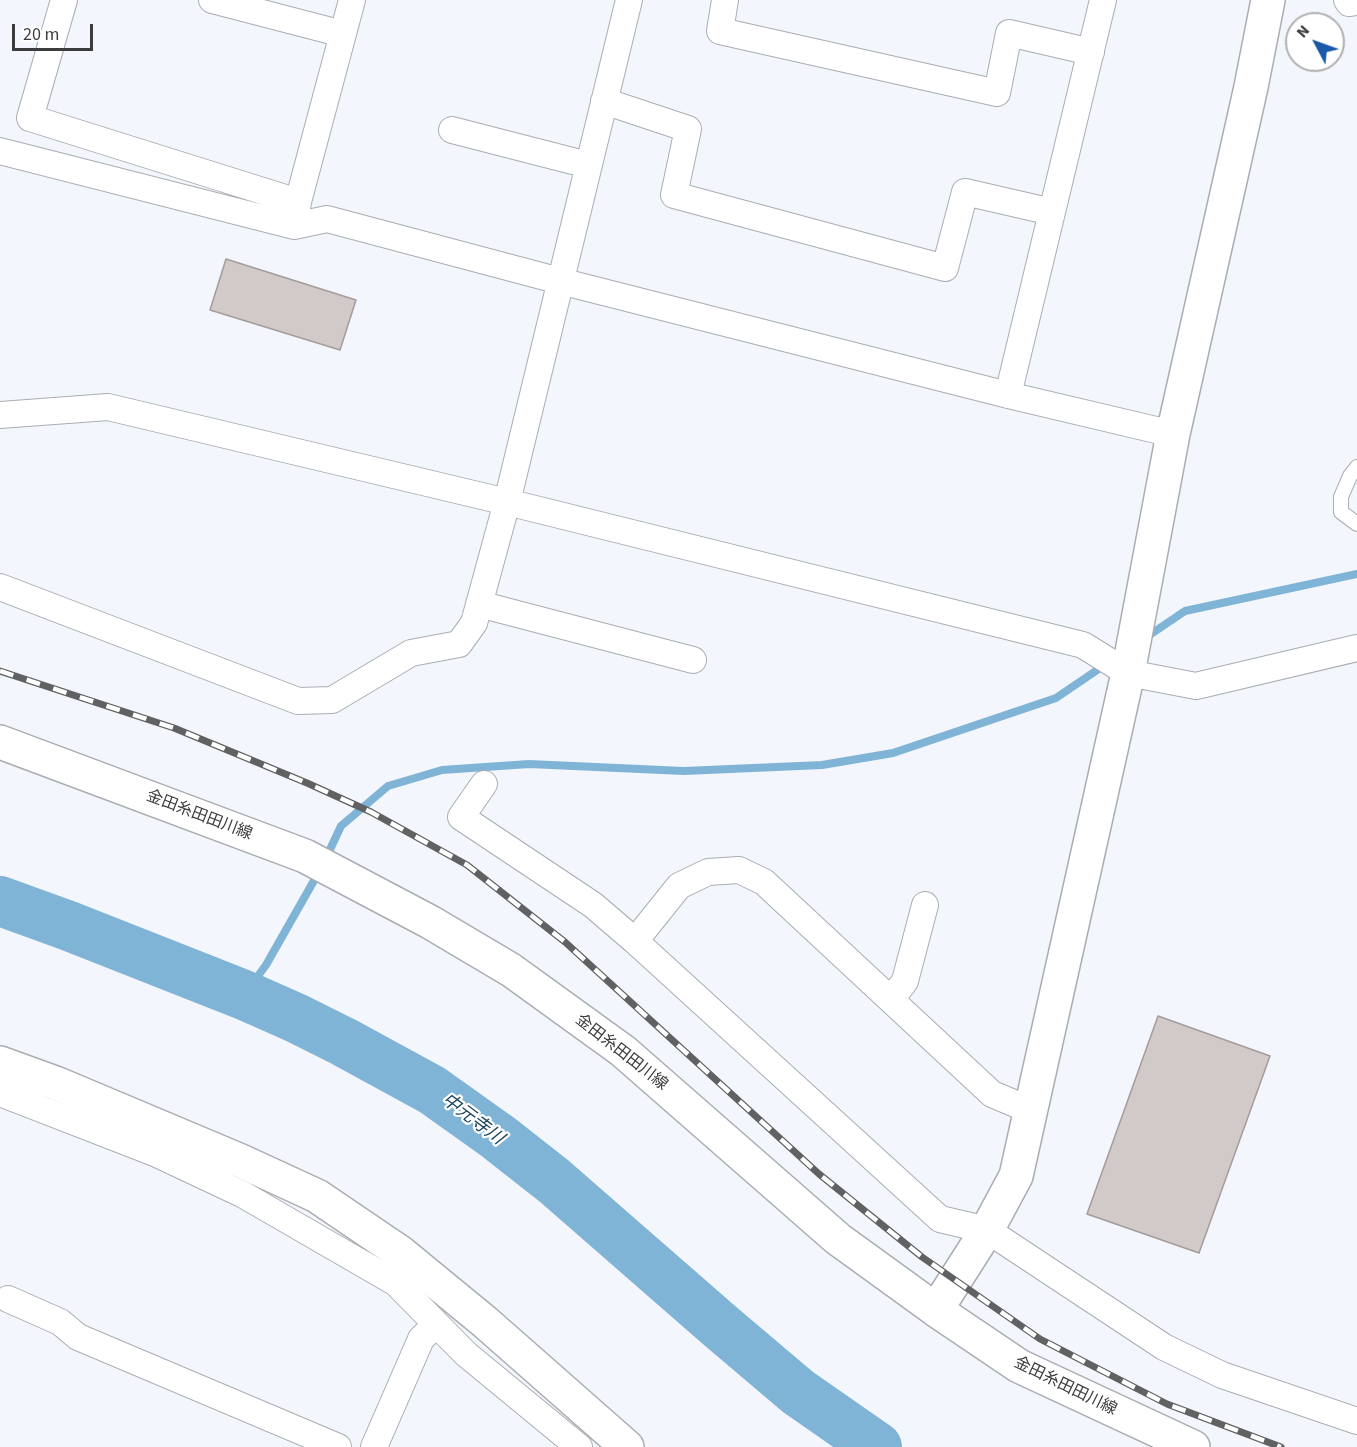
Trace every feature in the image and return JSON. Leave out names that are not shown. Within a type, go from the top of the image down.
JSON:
[{"type":"street","points":[[64,0],[30,118],[296,214]]},
{"type":"street","points":[[212,0],[343,34]]},
{"type":"street","points":[[296,214],[352,0]]},
{"type":"street","points":[[725,0],[720,31],[997,93],[1009,33],[1091,52]]},
{"type":"street","points":[[1008,395],[1103,0]]},
{"type":"street","points":[[936,1310],[987,1230],[1016,1176],[1128,673],[1173,434],[1251,87],[1268,0]]},
{"type":"street","points":[[1347,0],[1349,3],[1357,2]]},
{"type":"street","points":[[0,587],[298,701],[332,700],[411,653],[459,644],[474,623],[507,502],[604,101],[624,1]]},
{"type":"street","points":[[604,101],[688,129],[674,195],[945,268],[965,192],[1052,212]]},
{"type":"street","points":[[452,130],[588,165]]},
{"type":"street","points":[[0,151],[327,219],[1008,395],[1173,434]]},
{"type":"street","points":[[0,415],[108,407],[507,502],[1083,645],[1128,673],[1196,686],[1357,648]]},
{"type":"street","points":[[479,604],[693,660]]},
{"type":"street","name":"金田糸田田川線","points":[[0,742],[305,856],[430,922],[511,970],[623,1051],[838,1239],[936,1310],[1019,1366],[1193,1447]]},
{"type":"street","points":[[484,784],[461,817],[593,905],[940,1219],[987,1230],[1164,1347],[1222,1375],[1357,1421]]},
{"type":"street","points":[[635,941],[679,886],[708,872],[739,870],[764,882],[992,1094],[1030,1110]]},
{"type":"street","points":[[891,1000],[905,981],[925,904]]},
{"type":"street","points":[[0,1063],[58,1084],[241,1161],[317,1196],[401,1252],[627,1447]]},
{"type":"street","points":[[0,1093],[158,1154],[242,1194],[396,1283],[466,1354],[579,1447]]},
{"type":"street","points":[[8,1299],[60,1322],[78,1337],[338,1447]]},
{"type":"street","points":[[374,1447],[422,1339],[436,1324]]},
{"type":"lane","points":[[1357,467],[1341,496],[1341,512],[1357,524]]},
{"type":"building","points":[[226,259],[356,300],[340,350],[210,310]]},
{"type":"building","points":[[1158,1016],[1270,1056],[1199,1253],[1087,1214]]},
{"type":"waterway","points":[[1145,638],[1185,611],[1357,574]]},
{"type":"waterway","points":[[326,858],[341,826],[388,786],[442,770],[529,764],[684,771],[822,765],[893,753],[1056,698],[1106,664]]},
{"type":"waterway","points":[[244,995],[266,965],[320,870]]},
{"type":"waterway","name":"中元寺川","points":[[0,901],[244,995],[344,1042],[432,1090],[554,1181],[798,1392],[877,1447]]},
{"type":"railway","points":[[0,671],[174,728],[307,783],[371,812],[467,865],[565,942],[819,1174],[922,1257],[1040,1339],[1167,1404],[1281,1447]]}]
